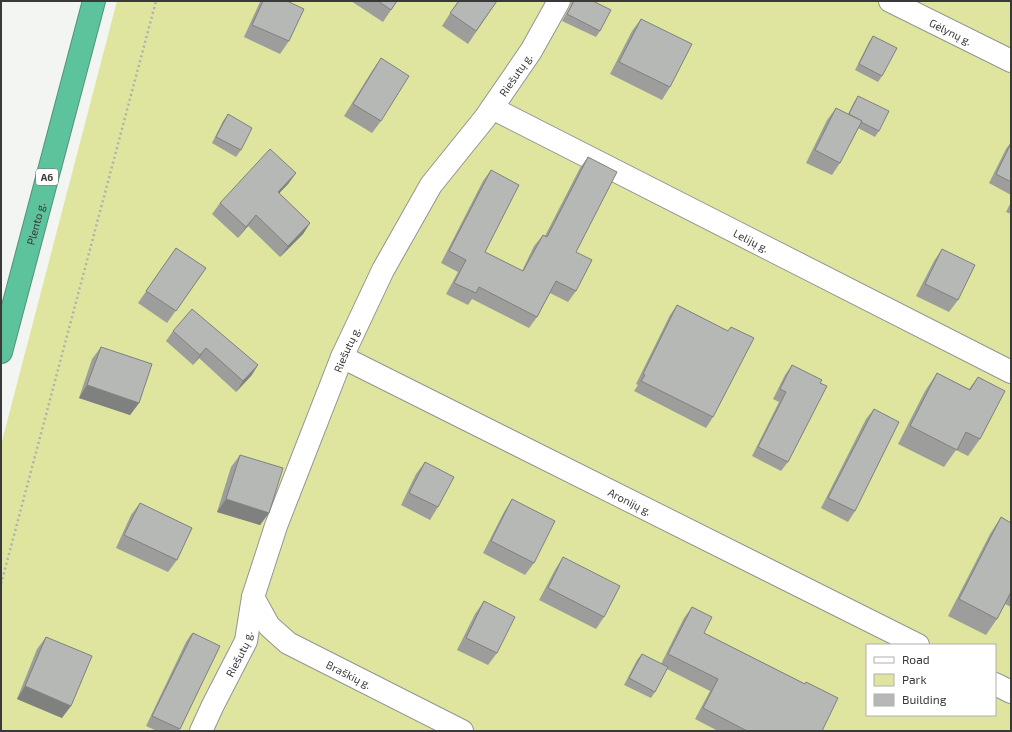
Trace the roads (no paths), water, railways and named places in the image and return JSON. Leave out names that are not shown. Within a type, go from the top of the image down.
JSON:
[{"type":"highway","name":"Plento g.","points":[[1,352],[94,1]]},
{"type":"street","name":"Riešutų g.","points":[[202,731],[213,705],[246,641],[253,597],[276,526],[342,357],[383,270],[431,185],[492,108],[531,51],[559,1]]},
{"type":"street","name":"Gėlynų g.","points":[[890,1],[1011,61]]},
{"type":"street","name":"Lelijų g.","points":[[492,108],[1011,372]]},
{"type":"street","name":"Aronijų g.","points":[[342,357],[916,644]]},
{"type":"street","name":"Braškių g.","points":[[253,597],[270,626],[288,643],[462,731]]},
{"type":"street","points":[[996,684],[1011,692]]}]
